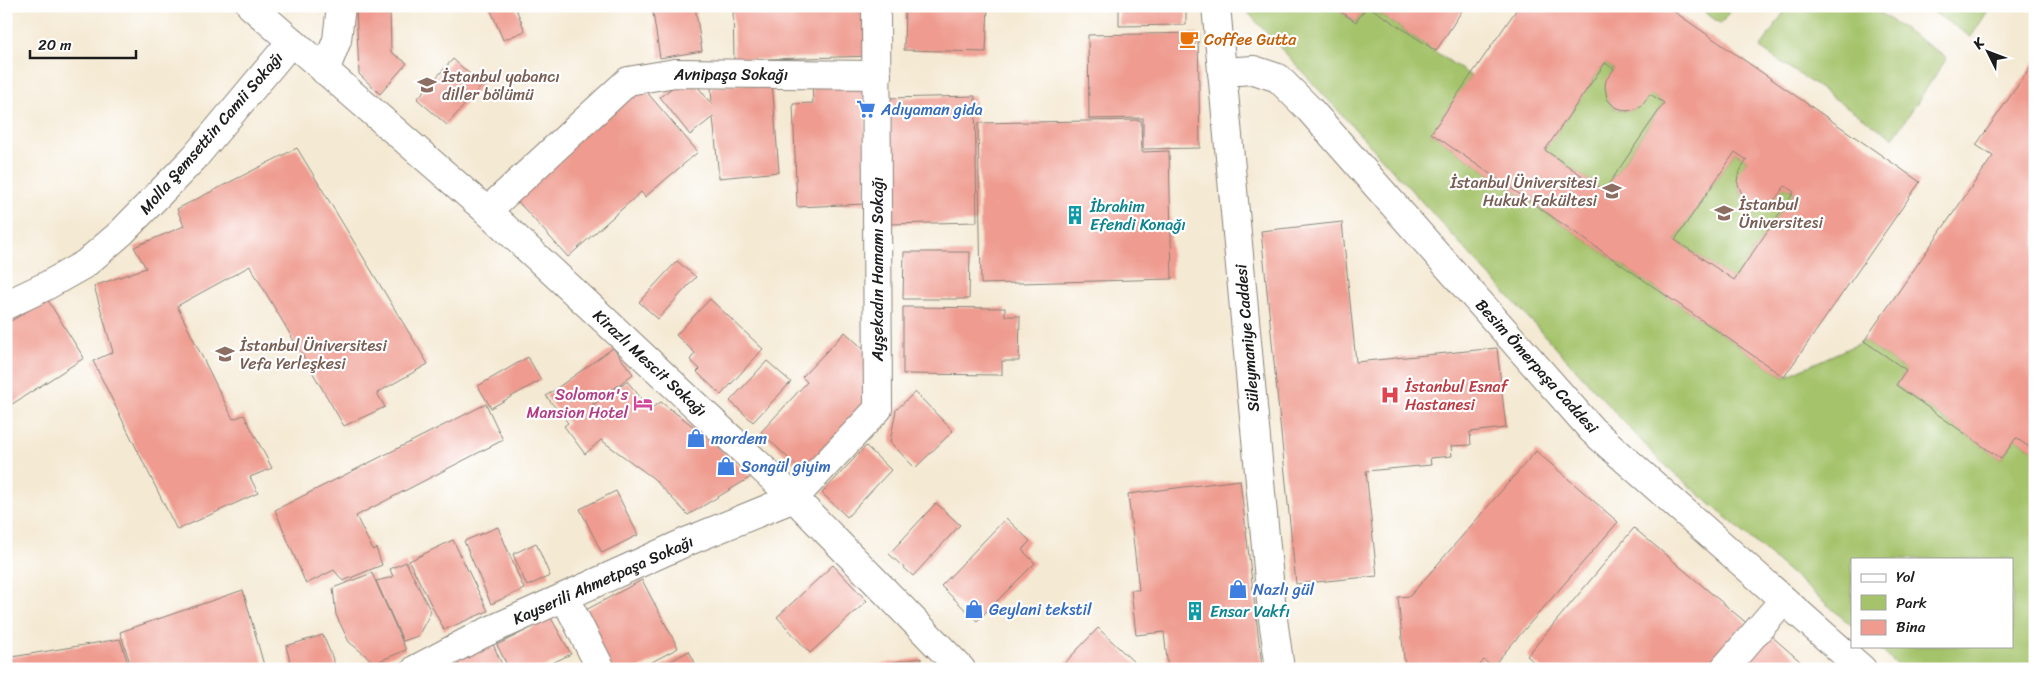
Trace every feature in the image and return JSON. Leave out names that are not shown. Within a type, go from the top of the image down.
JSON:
[{"type":"street","name":"Kirazlı Mescit Sokağı","points":[[251,6],[487,211],[794,498],[961,669]]},
{"type":"street","points":[[325,72],[337,40],[341,6]]},
{"type":"street","name":"Ayşekadın Hamamı Sokağı","points":[[794,498],[878,409],[876,6]]},
{"type":"street","name":"Süleymaniye Caddesi","points":[[1216,6],[1272,612],[1280,669]]},
{"type":"street","name":"Molla Şemsettin Camii Sokağı","points":[[6,306],[85,264],[121,233],[194,158],[292,42]]},
{"type":"street","name":"Besim Ömerpaşa Caddesi","points":[[1222,72],[1254,70],[1278,78],[1316,118],[1592,430],[1862,669]]},
{"type":"street","name":"Avnipaşa Sokağı","points":[[487,211],[628,81],[675,73],[877,75]]},
{"type":"street","name":"Kayserili Ahmetpaşa Sokağı","points":[[416,669],[480,635],[686,542],[794,498]]},
{"type":"street","points":[[565,598],[601,669]]},
{"type":"street","points":[[1724,669],[1784,600]]},
{"type":"green space","points":[[1242,6],[1332,6],[1356,22],[1368,6],[1471,76],[1431,133],[1784,377],[1864,341],[1906,370],[1896,385],[2001,459],[2016,438],[2035,451],[2035,669],[1902,669],[1878,648],[2014,648],[2014,558],[1851,558],[1851,625],[1658,459]]},
{"type":"green space","points":[[1696,6],[1733,6],[1721,24]]},
{"type":"green space","points":[[1788,6],[1870,6],[1947,58],[1893,138],[1760,48]]},
{"type":"green space","points":[[1924,6],[1991,6],[1971,37]]},
{"type":"green space","points":[[1605,63],[1614,69],[1606,92],[1609,101],[1614,107],[1622,110],[1631,109],[1641,104],[1650,94],[1664,103],[1604,191],[1545,150]]},
{"type":"green space","points":[[1735,152],[1747,160],[1740,173],[1739,184],[1741,194],[1747,200],[1755,203],[1765,202],[1775,197],[1785,186],[1794,192],[1734,280],[1675,240]]},
{"type":"building","points":[[356,6],[390,6],[391,52],[407,63],[380,94],[359,74]]},
{"type":"building","points":[[489,6],[515,6],[525,31],[503,40]]},
{"type":"building","points":[[652,6],[695,6],[702,51],[660,58]]},
{"type":"building","points":[[733,6],[774,6],[774,11],[873,9],[874,56],[734,60]]},
{"type":"building","points":[[905,6],[988,6],[986,52],[904,50]]},
{"type":"building","points":[[1119,6],[1186,6],[1186,25],[1119,26]]},
{"type":"building","points":[[1332,6],[1367,6],[1356,22]]},
{"type":"building","points":[[1368,6],[1465,6],[1436,51]]},
{"type":"building","name":"İstanbul Üniversitesi Hukuk Fakültesi","points":[[1519,6],[1666,6],[1920,182],[1784,377],[1431,133]],"holes":[[[1605,63],[1614,69],[1606,80],[1605,87],[1607,99],[1615,107],[1627,111],[1636,109],[1642,105],[1650,94],[1664,103],[1604,191],[1545,150]],[[1735,152],[1747,160],[1739,172],[1737,181],[1741,192],[1748,200],[1757,204],[1769,202],[1775,199],[1785,186],[1794,192],[1734,280],[1675,240]]]},
{"type":"building","points":[[1198,33],[1200,148],[1143,149],[1143,118],[1089,119],[1088,35]]},
{"type":"building","points":[[453,59],[482,85],[447,125],[417,99]]},
{"type":"building","points":[[2035,61],[2035,451],[2016,438],[2001,459],[1896,385],[1906,370],[1864,341],[1993,156],[1976,145]]},
{"type":"building","points":[[689,75],[712,105],[711,87],[772,81],[779,172],[719,178],[713,117],[690,135],[660,97]]},
{"type":"building","points":[[866,79],[865,204],[797,207],[793,104],[813,103],[812,82]]},
{"type":"building","points":[[639,83],[698,152],[645,197],[641,192],[568,257],[512,195]]},
{"type":"building","points":[[975,96],[977,222],[888,224],[887,98]]},
{"type":"building","name":"İbrahim Efendi Konağı","points":[[1141,120],[1142,152],[1169,151],[1172,279],[981,284],[978,123]]},
{"type":"building","points":[[297,148],[428,364],[377,393],[385,407],[344,426],[250,266],[177,306],[233,419],[244,415],[272,468],[250,477],[258,493],[177,530],[93,361],[113,352],[94,286],[146,268],[134,247],[184,226],[177,209]]},
{"type":"building","name":"İstanbul Esnaf Hastanesi","points":[[1342,222],[1356,362],[1497,348],[1506,428],[1470,432],[1471,445],[1451,446],[1452,456],[1430,458],[1431,465],[1366,471],[1377,576],[1296,584],[1261,231]]},
{"type":"building","points":[[904,252],[970,252],[969,299],[903,299]]},
{"type":"building","points":[[677,261],[696,277],[658,319],[639,302]]},
{"type":"building","points":[[47,299],[84,358],[6,408],[6,324]]},
{"type":"building","points":[[710,299],[763,349],[721,395],[697,372],[700,369],[690,360],[695,353],[676,335]]},
{"type":"building","points":[[903,307],[1005,308],[1005,316],[1020,316],[1019,361],[1002,361],[1002,375],[903,374]]},
{"type":"building","points":[[845,332],[869,354],[869,415],[809,478],[761,432],[807,382],[802,377]]},
{"type":"building","points":[[613,348],[633,374],[591,406],[627,381],[650,409],[661,402],[706,436],[751,477],[688,515],[653,478],[601,440],[585,454],[564,426],[568,423],[546,396]]},
{"type":"building","points":[[528,357],[541,380],[491,408],[478,386]]},
{"type":"building","points":[[767,361],[791,382],[753,422],[730,401]]},
{"type":"building","points":[[915,392],[953,431],[915,468],[890,442],[896,410]]},
{"type":"building","points":[[486,404],[503,440],[356,516],[373,550],[376,548],[382,565],[343,581],[334,570],[306,584],[275,510]]},
{"type":"building","points":[[866,446],[891,470],[847,517],[822,493]]},
{"type":"building","points":[[1536,451],[1618,522],[1492,667],[1484,660],[1476,669],[1405,669],[1398,597],[1410,596]]},
{"type":"building","points":[[1240,480],[1262,667],[1248,669],[1168,669],[1164,632],[1136,635],[1131,590],[1139,590],[1128,494]]},
{"type":"building","points":[[616,491],[638,535],[602,553],[580,509]]},
{"type":"building","points":[[936,503],[960,525],[913,576],[889,554]]},
{"type":"building","points":[[1006,518],[1030,541],[1022,550],[1035,563],[977,621],[941,586]]},
{"type":"building","points":[[498,527],[524,589],[491,604],[464,541]]},
{"type":"building","points":[[1634,528],[1750,626],[1714,669],[1542,669],[1527,656]]},
{"type":"building","points":[[453,540],[488,611],[444,630],[409,561]]},
{"type":"building","points":[[536,543],[550,576],[527,586],[513,554]]},
{"type":"building","points":[[406,562],[431,612],[418,636],[403,641],[376,581],[393,577],[390,569]]},
{"type":"building","points":[[833,565],[867,601],[810,653],[777,617]]},
{"type":"building","points":[[372,573],[406,650],[375,663],[349,642],[336,615],[333,588]]},
{"type":"building","points":[[642,580],[678,648],[639,669],[612,669],[582,612]]},
{"type":"building","points":[[243,590],[265,669],[132,669],[120,632]]},
{"type":"building","points":[[551,618],[571,654],[540,669],[509,669],[497,645]]},
{"type":"building","points":[[1098,628],[1139,667],[1137,669],[1059,669]]},
{"type":"building","points":[[1769,634],[1809,669],[1739,669]]},
{"type":"building","points":[[323,635],[337,669],[292,669],[286,646]]},
{"type":"building","points":[[120,639],[130,669],[6,669],[6,658]]},
{"type":"building","points":[[492,642],[504,669],[460,669],[456,659]]},
{"type":"building","points":[[689,651],[698,669],[657,669]]},
{"type":"building","points":[[921,658],[922,669],[854,669],[854,668]]},
{"type":"building","points":[[371,660],[371,669],[347,669]]},
{"type":"place","name":"Coffee Gutta","points":[[1189,39]]},
{"type":"place","name":"İstanbul yabancı diller bölümü","points":[[427,85]]},
{"type":"place","name":"Adıyaman gida","points":[[866,109]]},
{"type":"place","name":"İstanbul Üniversitesi Hukuk Fakültesi","points":[[1612,191]]},
{"type":"place","name":"İstanbul Üniversitesi","points":[[1724,213]]},
{"type":"place","name":"İbrahim Efendi Konağı","points":[[1075,215]]},
{"type":"place","name":"İstanbul Üniversitesi Vefa Yerleşkesi","points":[[225,354]]},
{"type":"place","name":"İstanbul Esnaf Hastanesi","points":[[1390,395]]},
{"type":"place","name":"Solomon's Mansion Hotel","points":[[643,403]]},
{"type":"place","name":"mordem","points":[[696,438]]},
{"type":"place","name":"Songül giyim","points":[[726,466]]},
{"type":"place","name":"Nazlı gül","points":[[1238,589]]},
{"type":"place","name":"Geylani tekstil","points":[[974,609]]},
{"type":"place","name":"Ensar Vakfı","points":[[1195,611]]}]
